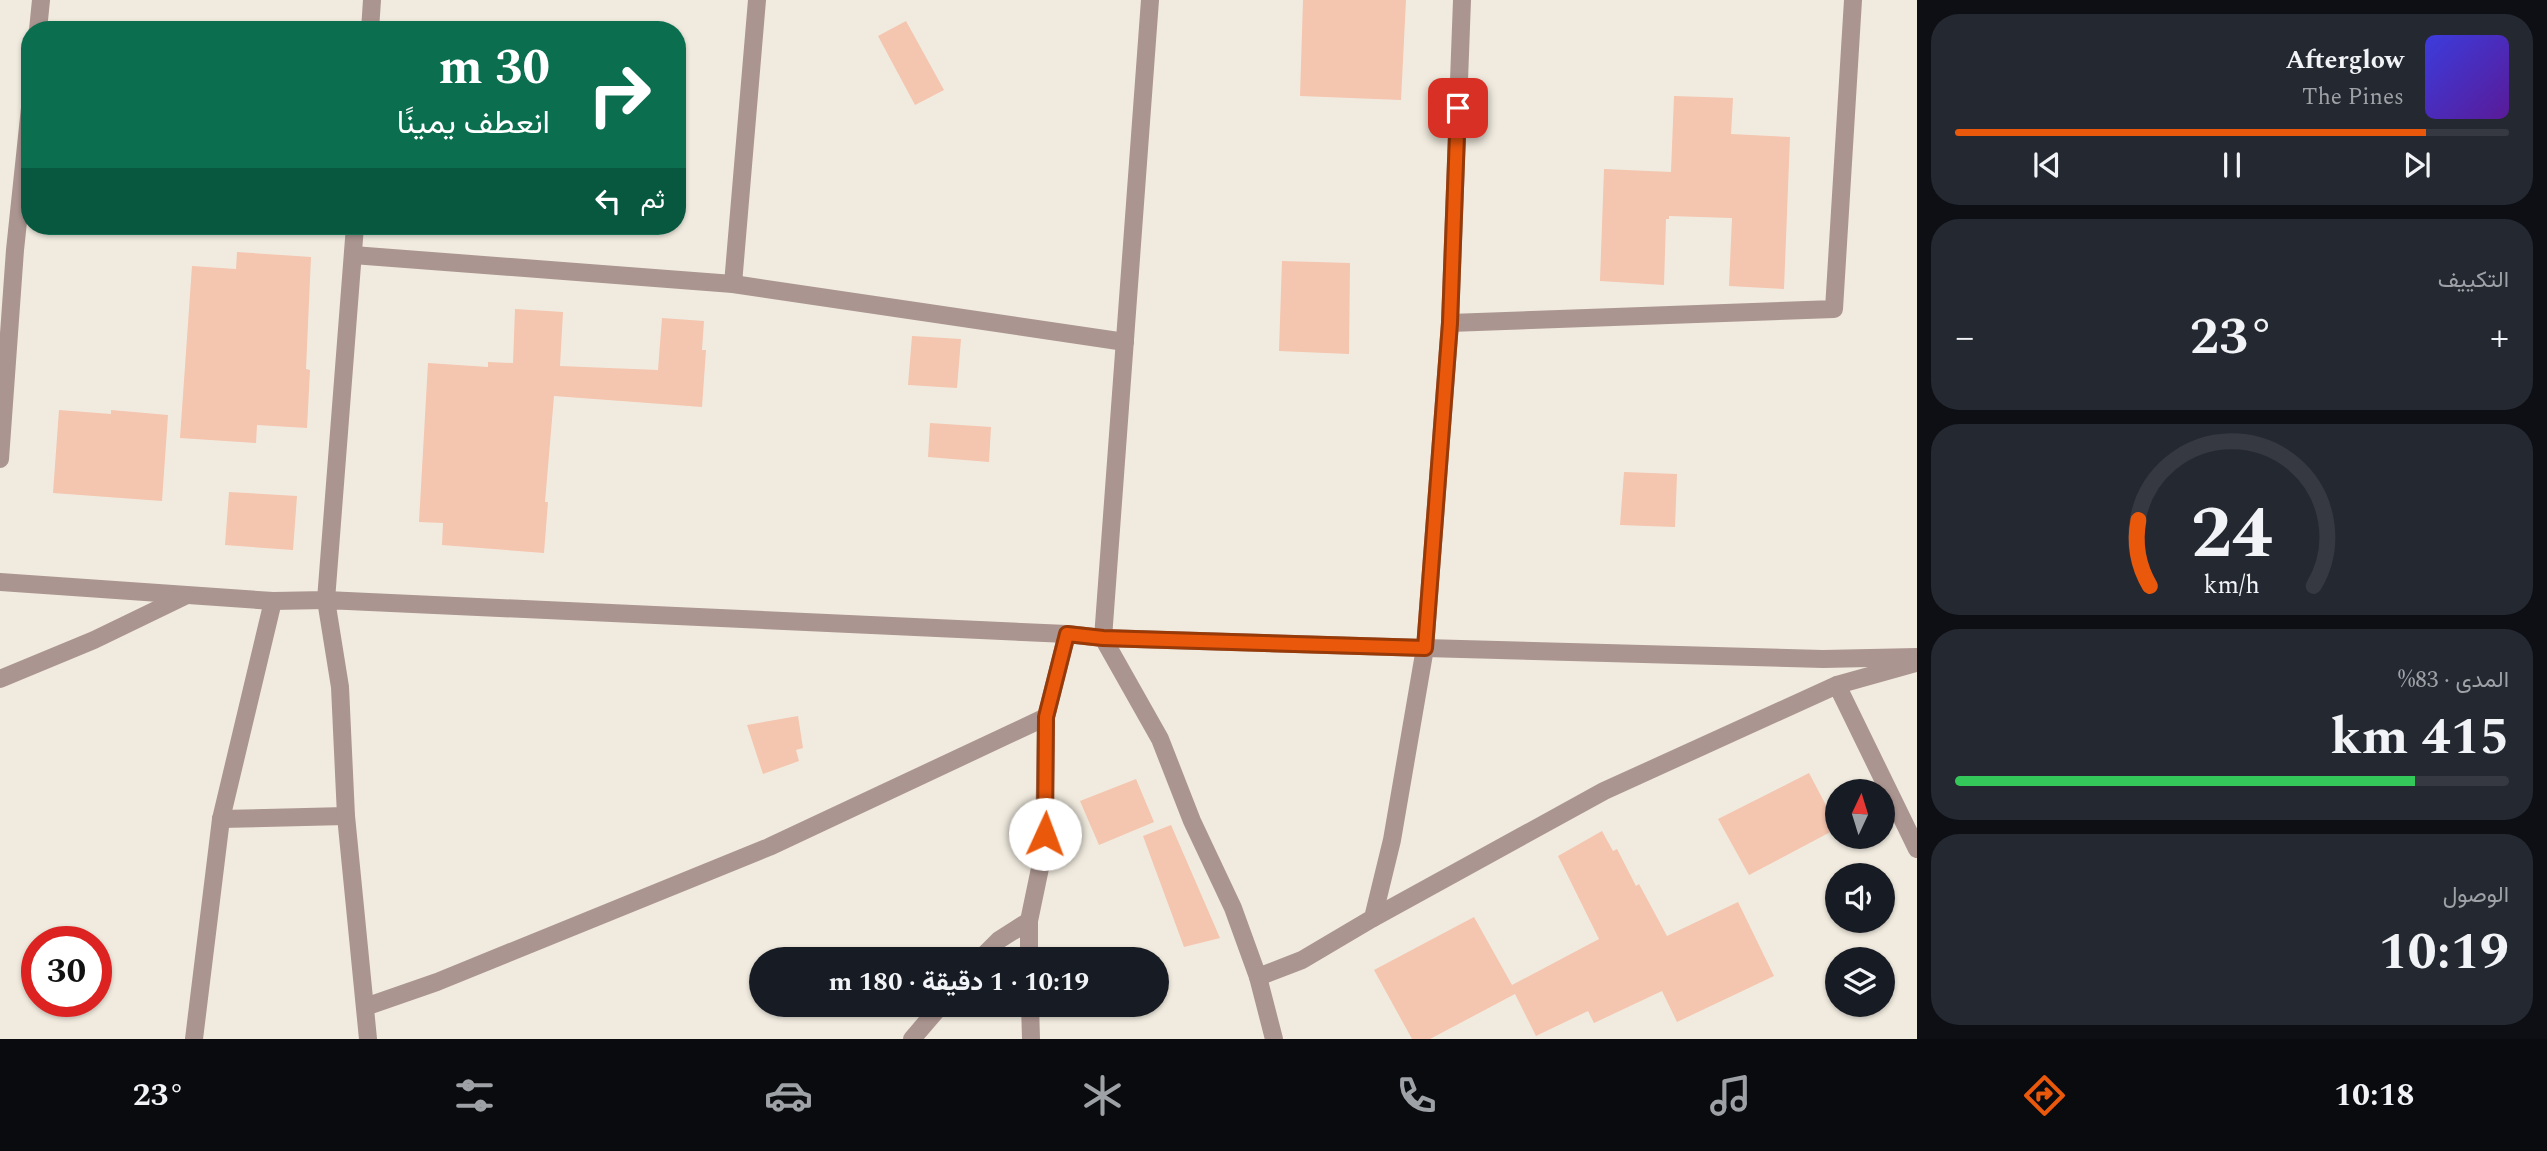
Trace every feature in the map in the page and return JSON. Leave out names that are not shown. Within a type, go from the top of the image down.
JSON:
[{"type":"street","points":[[39,21],[41,0]]},
{"type":"street","points":[[371,21],[372,0]]},
{"type":"street","points":[[733,284],[757,0]]},
{"type":"street","points":[[1150,0],[1103,638],[1160,739],[1192,821],[1233,908],[1258,977],[1274,1039]]},
{"type":"street","points":[[1373,918],[1392,839],[1425,648],[1450,323],[1462,0]]},
{"type":"street","points":[[1450,323],[1834,309],[1853,0]]},
{"type":"street","points":[[0,459],[8,249],[21,166]]},
{"type":"street","points":[[354,235],[326,600],[340,687],[346,816],[368,1039]]},
{"type":"street","points":[[353,255],[733,284],[1125,342]]},
{"type":"street","points":[[0,582],[273,601],[326,600],[1067,634],[1103,638],[1917,660]]},
{"type":"street","points":[[0,679],[94,640],[188,594]]},
{"type":"street","points":[[194,1039],[221,819],[273,601]]},
{"type":"street","points":[[1029,947],[1029,921],[1044,849],[1046,717],[1067,634]]},
{"type":"street","points":[[1258,977],[1302,960],[1604,791],[1837,685],[1917,660]]},
{"type":"street","points":[[1837,685],[1917,849]]},
{"type":"street","points":[[365,1007],[437,982],[769,847],[1046,717]]},
{"type":"street","points":[[221,819],[346,816]]},
{"type":"street","points":[[992,947],[1029,921]]},
{"type":"street","points":[[912,1039],[931,1017]]},
{"type":"street","points":[[1030,1017],[1031,1039]]},
{"type":"building","points":[[1303,0],[1406,0],[1401,100],[1300,96]]},
{"type":"building","points":[[906,21],[944,90],[915,105],[878,36]]},
{"type":"building","points":[[1674,96],[1733,98],[1731,134],[1790,137],[1784,289],[1729,286],[1732,218],[1669,216],[1669,219],[1666,219],[1664,285],[1600,281],[1604,169],[1671,172]]},
{"type":"building","points":[[237,252],[311,257],[306,369],[310,370],[307,428],[257,425],[256,443],[180,438],[192,266],[236,269]]},
{"type":"building","points":[[1282,261],[1350,263],[1349,354],[1279,351]]},
{"type":"building","points":[[515,309],[563,312],[560,366],[658,370],[662,318],[704,321],[702,350],[706,350],[702,407],[554,396],[545,502],[548,502],[544,553],[442,545],[443,523],[419,522],[428,363],[488,367],[488,362],[513,363]]},
{"type":"building","points":[[912,336],[961,339],[957,388],[908,385]]},
{"type":"building","points":[[59,410],[111,414],[111,410],[168,415],[162,501],[53,493]]},
{"type":"building","points":[[930,423],[991,427],[989,462],[928,457]]},
{"type":"building","points":[[1624,472],[1677,474],[1675,527],[1620,525]]},
{"type":"building","points":[[229,492],[297,496],[293,550],[225,545]]},
{"type":"building","points":[[798,716],[803,748],[796,750],[799,761],[763,774],[747,725]]},
{"type":"building","points":[[1809,773],[1825,803],[1825,835],[1749,875],[1718,819]]},
{"type":"building","points":[[1136,779],[1154,822],[1099,845],[1080,801]]},
{"type":"building","points":[[1171,825],[1220,938],[1184,947],[1143,836]]},
{"type":"building","points":[[1602,831],[1613,851],[1617,849],[1636,886],[1639,884],[1667,936],[1738,902],[1774,976],[1677,1022],[1662,991],[1594,1023],[1588,1011],[1536,1036],[1515,994],[1430,1039],[1412,1039],[1374,970],[1474,917],[1512,985],[1599,939],[1558,856]]},
{"type":"route","points":[[1045,834],[1046,717],[1067,634],[1103,638],[1425,648],[1450,323],[1458,108]]}]
